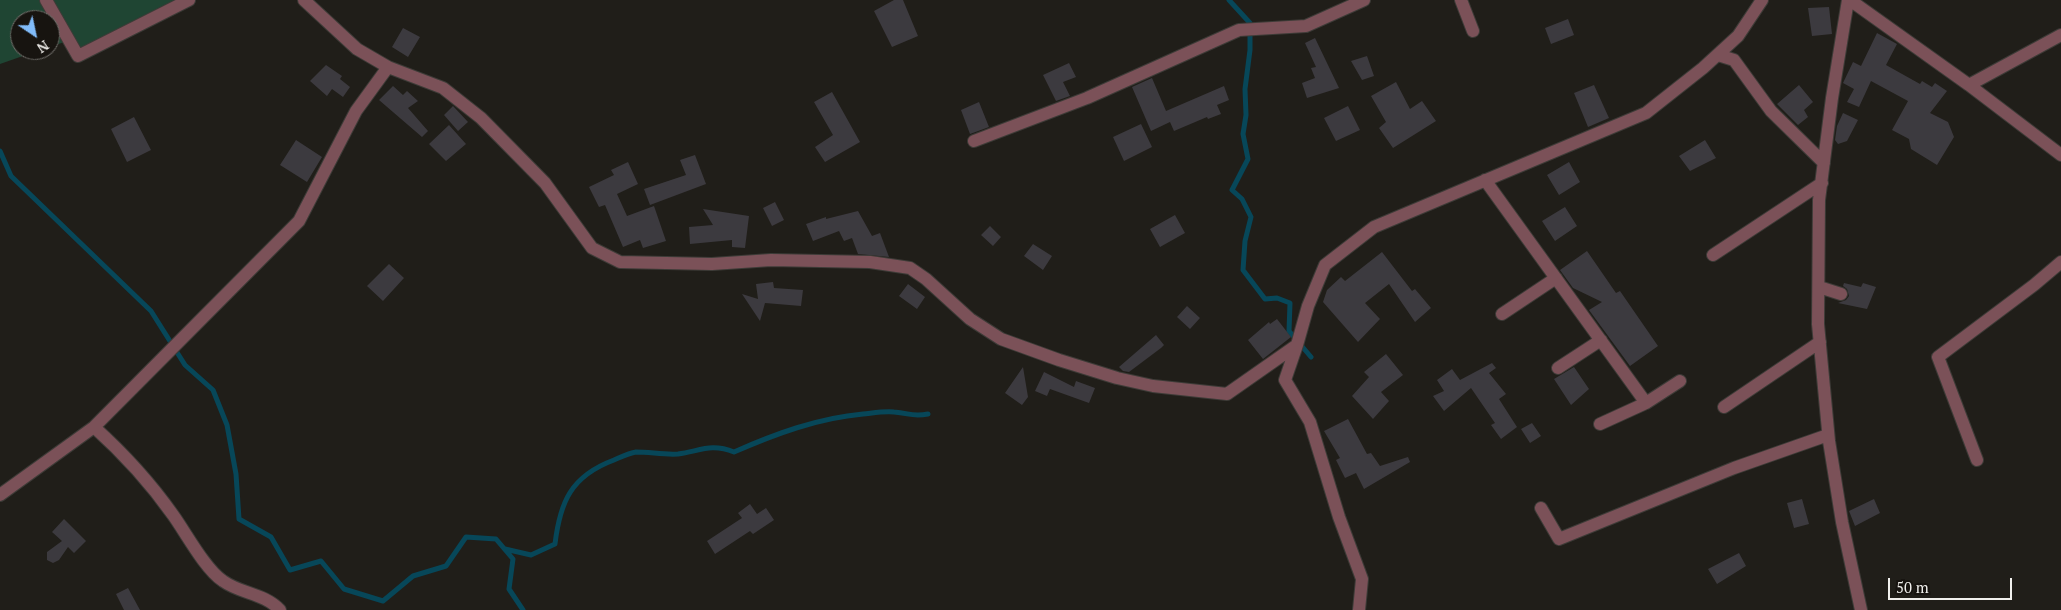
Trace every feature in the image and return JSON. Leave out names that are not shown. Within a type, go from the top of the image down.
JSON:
[{"type":"street","points":[[46,0],[78,56],[189,0]]},
{"type":"street","points":[[304,0],[357,49],[388,67],[443,88],[481,118],[545,183],[592,248],[620,262],[712,264],[771,260],[870,262],[910,268],[970,320],[1001,339],[1059,360],[1153,386],[1227,394],[1296,345]]},
{"type":"street","points":[[974,141],[1087,98],[1239,30],[1306,26],[1364,0]]},
{"type":"street","points":[[1461,0],[1473,31]]},
{"type":"street","points":[[1359,610],[1362,579],[1339,517],[1310,422],[1285,380],[1308,306],[1325,265],[1374,227],[1646,114],[1718,55],[1738,36],[1762,0]]},
{"type":"street","points":[[1861,610],[1842,522],[1828,435],[1820,342],[1818,287],[1819,200],[1849,0],[1969,85],[2061,156]]},
{"type":"street","points":[[1969,85],[2061,35]]},
{"type":"street","points":[[1718,55],[1734,60],[1771,111],[1824,164]]},
{"type":"street","points":[[0,495],[94,427],[299,221],[356,112],[388,67]]},
{"type":"street","points":[[1485,180],[1646,403]]},
{"type":"street","points":[[1712,255],[1822,183]]},
{"type":"street","points":[[1977,460],[1938,357],[2034,286],[2061,262]]},
{"type":"street","points":[[1502,314],[1556,278]]},
{"type":"street","points":[[1818,287],[1840,294]]},
{"type":"street","points":[[1558,368],[1601,340]]},
{"type":"street","points":[[1724,407],[1820,342]]},
{"type":"street","points":[[1600,424],[1646,403],[1680,381]]},
{"type":"street","points":[[94,427],[132,462],[202,557],[223,581],[271,600],[280,610]]},
{"type":"street","points":[[1541,508],[1558,539],[1639,509],[1734,468],[1828,435]]},
{"type":"green space","points":[[0,0],[177,0],[82,51],[70,40],[60,44],[60,10],[10,10],[11,60],[0,64]]},
{"type":"building","points":[[894,0],[903,0],[918,36],[892,47],[874,11]]},
{"type":"building","points":[[1829,7],[1832,34],[1812,36],[1808,8]]},
{"type":"building","points":[[1568,19],[1574,35],[1551,44],[1545,28]]},
{"type":"building","points":[[403,28],[420,37],[408,57],[392,47]]},
{"type":"building","points":[[1877,33],[1897,44],[1886,65],[1920,84],[1922,81],[1932,87],[1935,83],[1947,91],[1930,113],[1948,122],[1954,137],[1937,165],[1911,149],[1909,139],[1892,130],[1908,101],[1871,81],[1859,107],[1847,102],[1854,89],[1843,83],[1853,62],[1861,66]]},
{"type":"building","points":[[1315,38],[1339,88],[1307,98],[1302,83],[1315,78],[1311,68],[1316,67],[1305,43]]},
{"type":"building","points":[[1367,56],[1374,76],[1362,80],[1351,61]]},
{"type":"building","points":[[1069,63],[1076,77],[1063,82],[1070,96],[1056,101],[1043,75]]},
{"type":"building","points":[[326,65],[342,76],[340,79],[350,87],[343,97],[332,89],[327,96],[310,81]]},
{"type":"building","points":[[1152,78],[1166,111],[1224,86],[1229,100],[1217,105],[1221,114],[1208,119],[1207,117],[1174,131],[1170,122],[1151,131],[1132,87]]},
{"type":"building","points":[[1396,82],[1410,109],[1422,101],[1436,121],[1393,148],[1379,128],[1386,122],[1371,96]]},
{"type":"building","points":[[1594,85],[1609,118],[1588,127],[1574,93]]},
{"type":"building","points":[[1799,85],[1813,102],[1804,110],[1808,117],[1798,125],[1777,104]]},
{"type":"building","points":[[393,86],[403,95],[407,91],[418,101],[408,108],[428,131],[422,137],[379,100]]},
{"type":"building","points":[[832,92],[860,142],[825,162],[815,147],[833,135],[814,102]]},
{"type":"building","points":[[979,102],[989,127],[970,134],[961,110]]},
{"type":"building","points":[[453,106],[468,122],[458,131],[444,115]]},
{"type":"building","points":[[1348,106],[1360,130],[1336,141],[1324,118]]},
{"type":"building","points":[[1843,113],[1858,120],[1847,141],[1838,144],[1835,140],[1837,126]]},
{"type":"building","points":[[134,117],[151,150],[127,162],[111,129]]},
{"type":"building","points":[[1141,124],[1152,147],[1124,161],[1113,137]]},
{"type":"building","points":[[449,125],[466,144],[446,161],[429,144]]},
{"type":"building","points":[[296,140],[322,157],[307,182],[280,165]]},
{"type":"building","points":[[1705,140],[1716,158],[1690,171],[1679,156]]},
{"type":"building","points":[[695,155],[706,184],[650,205],[644,189],[686,175],[680,160]]},
{"type":"building","points":[[628,162],[638,184],[617,194],[627,216],[654,206],[666,241],[643,248],[640,240],[623,247],[605,205],[599,207],[589,187],[614,175],[611,170]]},
{"type":"building","points":[[1569,162],[1580,182],[1559,195],[1547,175]]},
{"type":"building","points":[[775,202],[784,220],[772,226],[763,208]]},
{"type":"building","points":[[1565,207],[1577,226],[1555,241],[1542,221]]},
{"type":"building","points":[[703,209],[749,216],[745,248],[732,247],[732,240],[690,244],[689,227],[713,225]]},
{"type":"building","points":[[858,211],[872,236],[880,233],[889,257],[858,254],[852,238],[844,241],[839,231],[813,241],[806,224],[826,217],[826,219]]},
{"type":"building","points":[[1175,215],[1185,233],[1160,247],[1150,229]]},
{"type":"building","points":[[990,226],[1001,237],[993,246],[981,235]]},
{"type":"building","points":[[1033,244],[1052,256],[1043,270],[1024,256]]},
{"type":"building","points":[[1587,251],[1616,293],[1620,291],[1658,346],[1630,366],[1589,310],[1602,302],[1573,288],[1560,270]]},
{"type":"building","points":[[1382,252],[1412,291],[1415,289],[1431,308],[1415,322],[1389,284],[1365,303],[1380,319],[1358,342],[1323,302],[1327,290],[1341,277],[1345,281]]},
{"type":"building","points":[[389,264],[404,278],[383,301],[367,286]]},
{"type":"building","points":[[773,282],[774,288],[803,290],[801,306],[765,303],[760,321],[742,294],[758,299],[756,284]]},
{"type":"building","points":[[1844,283],[1861,287],[1863,283],[1876,287],[1867,309],[1838,303],[1846,300],[1849,296],[1847,289],[1843,286]]},
{"type":"building","points":[[908,284],[925,297],[917,309],[899,296]]},
{"type":"building","points":[[1187,306],[1200,318],[1190,329],[1177,317]]},
{"type":"building","points":[[1277,319],[1291,337],[1263,359],[1248,340],[1269,322],[1270,324]]},
{"type":"building","points":[[1156,335],[1164,345],[1161,348],[1129,372],[1123,371],[1119,367]]},
{"type":"building","points":[[1386,354],[1403,375],[1381,392],[1389,401],[1373,419],[1352,396],[1369,377],[1364,372]]},
{"type":"building","points":[[1492,363],[1496,368],[1489,373],[1506,394],[1499,399],[1517,427],[1501,439],[1491,425],[1495,423],[1471,388],[1444,411],[1433,396],[1444,391],[1437,380],[1452,369],[1460,380]]},
{"type":"building","points":[[1023,367],[1028,397],[1022,405],[1005,393]]},
{"type":"building","points":[[1574,367],[1589,389],[1571,405],[1554,379]]},
{"type":"building","points":[[1044,372],[1074,387],[1076,381],[1095,388],[1089,403],[1050,389],[1047,396],[1035,391]]},
{"type":"building","points":[[1348,419],[1367,454],[1371,453],[1380,466],[1408,457],[1410,462],[1364,489],[1356,473],[1345,478],[1336,460],[1340,458],[1324,431]]},
{"type":"building","points":[[1532,423],[1541,436],[1530,443],[1521,429]]},
{"type":"building","points":[[1802,499],[1809,524],[1794,528],[1787,503]]},
{"type":"building","points":[[1874,499],[1880,513],[1855,526],[1849,511]]},
{"type":"building","points":[[750,504],[757,514],[766,508],[774,520],[753,534],[750,531],[715,554],[707,541],[742,518],[738,513]]},
{"type":"building","points":[[64,519],[86,541],[74,553],[68,547],[59,560],[53,563],[47,560],[47,552],[62,541],[52,532]]},
{"type":"building","points":[[1739,553],[1746,566],[1717,584],[1708,569]]},
{"type":"building","points":[[128,588],[140,610],[124,610],[116,594]]},
{"type":"waterway","points":[[1229,0],[1250,23],[1250,50],[1245,89],[1246,115],[1243,134],[1248,159],[1232,190],[1242,199],[1251,217],[1245,241],[1243,270],[1265,299],[1277,298],[1290,303],[1289,331],[1311,357]]},
{"type":"waterway","points":[[0,151],[11,176],[151,311],[185,365],[213,390],[227,425],[236,474],[239,519],[271,537],[290,570],[321,561],[344,589],[383,601],[413,576],[446,566],[466,537],[496,539],[513,559],[509,589],[523,610]]},
{"type":"waterway","points":[[505,549],[531,555],[555,544],[560,515],[570,492],[587,474],[599,466],[631,453],[678,454],[706,448],[719,448],[734,452],[781,433],[830,419],[882,412],[899,412],[914,415],[928,414]]}]
